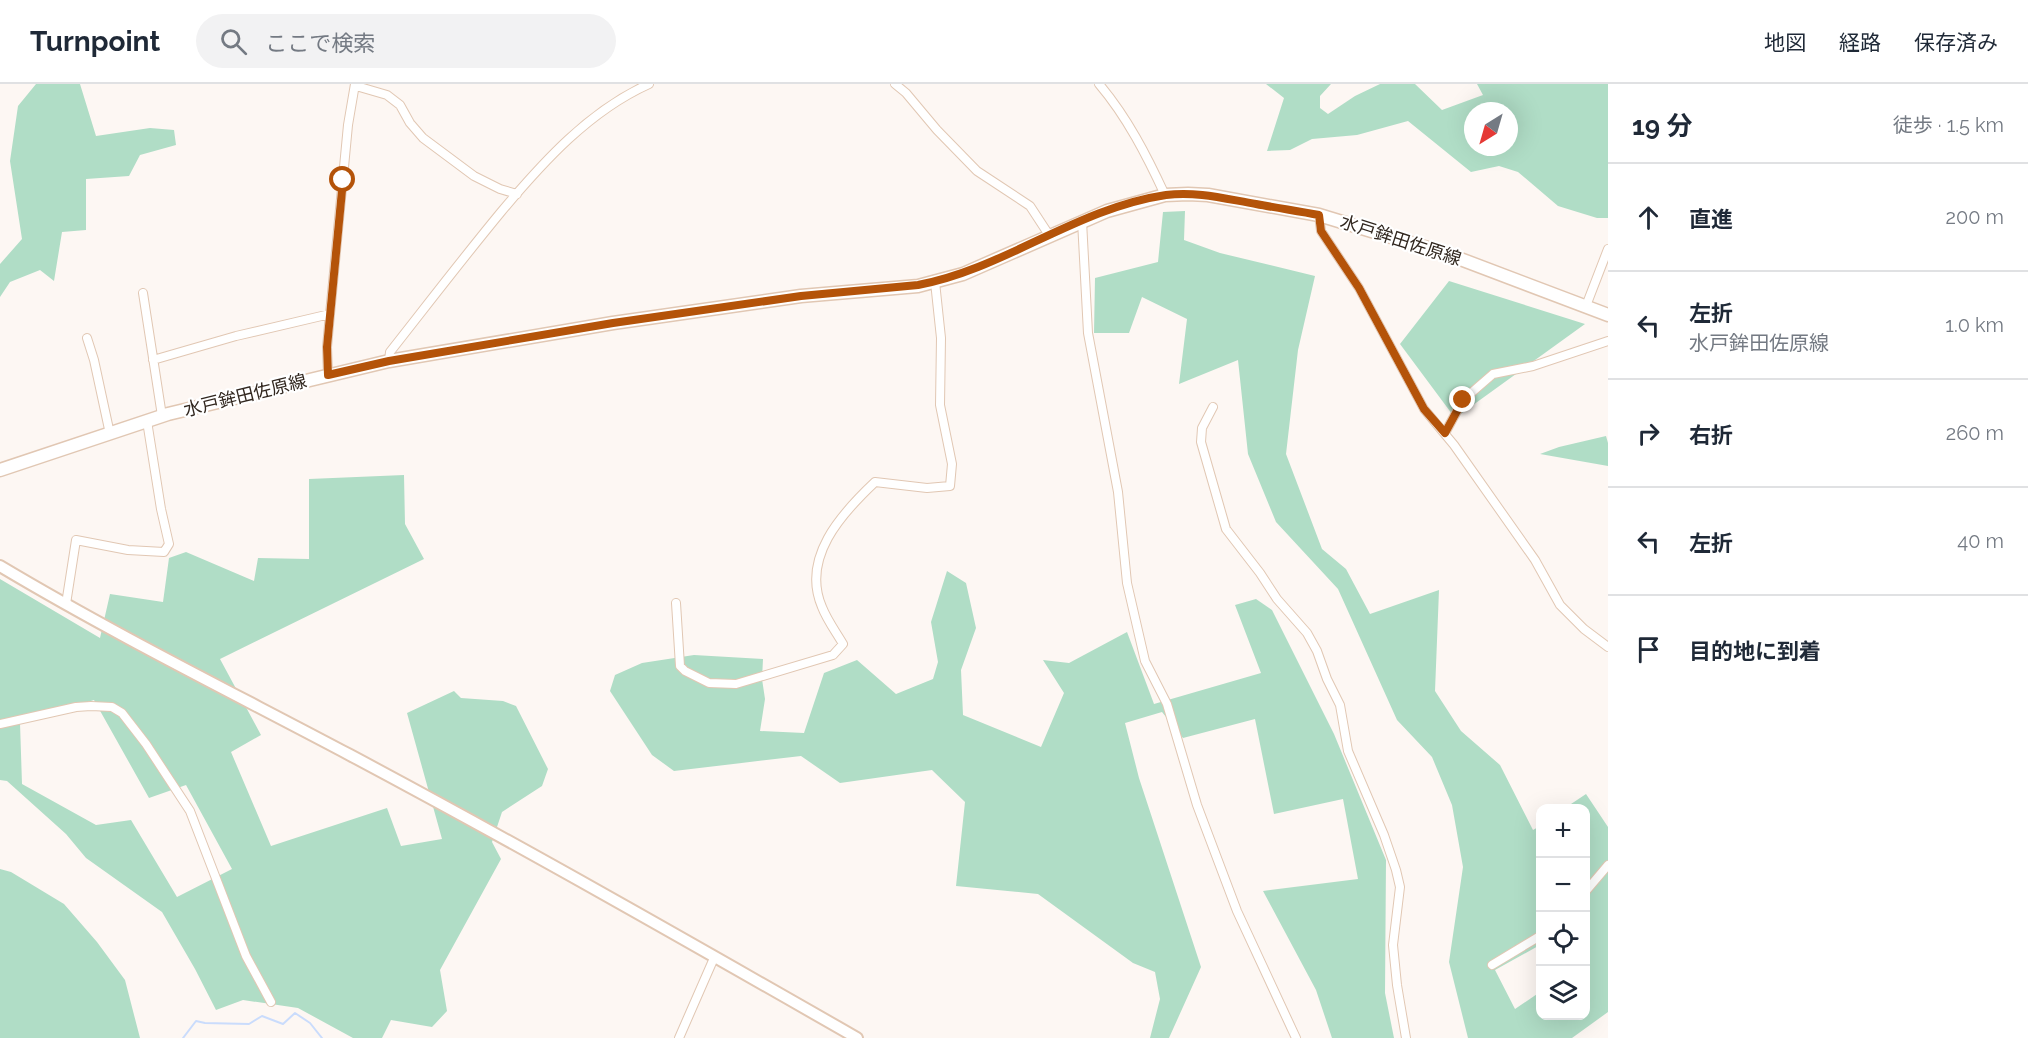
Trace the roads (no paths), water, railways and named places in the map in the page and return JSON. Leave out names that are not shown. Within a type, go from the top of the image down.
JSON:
[{"type":"main road","name":"水戸鉾田佐原線","points":[[0,470],[162,416],[389,361],[613,323],[766,301],[936,282],[963,274],[1107,211],[1165,195],[1208,195],[1319,215],[1447,254],[1608,315]]},
{"type":"street","points":[[389,361],[390,352],[463,257],[517,194],[568,140],[597,115],[623,96],[648,84]]},
{"type":"street","points":[[895,84],[906,93],[937,130],[977,171],[1030,206],[1049,235]]},
{"type":"street","points":[[1099,84],[1147,155],[1165,195]]},
{"type":"street","points":[[328,375],[327,347],[348,125],[356,85],[387,95],[400,105],[410,123],[423,138],[474,176],[500,189],[517,194]]},
{"type":"street","points":[[1319,215],[1321,231],[1359,288],[1424,409],[1445,433],[1535,560],[1560,605],[1584,629],[1608,647]]},
{"type":"street","points":[[1082,221],[1088,333],[1118,492],[1127,583],[1145,661],[1167,704],[1197,805],[1237,911],[1296,1038]]},
{"type":"street","points":[[1586,306],[1608,249]]},
{"type":"street","points":[[676,603],[680,666],[709,683],[736,684],[833,655],[843,644],[821,607],[815,580],[820,552],[833,529],[846,511],[875,482],[927,488],[950,486],[952,464],[940,405],[941,339],[936,282]]},
{"type":"street","points":[[143,293],[162,416]]},
{"type":"street","points":[[153,360],[236,336],[330,314]]},
{"type":"street","points":[[87,338],[110,434]]},
{"type":"street","points":[[1445,433],[1463,400],[1493,374],[1533,366],[1608,341]]},
{"type":"street","points":[[1213,407],[1202,428],[1201,442],[1226,529],[1260,573],[1276,599],[1307,633],[1317,651],[1340,705],[1348,751],[1384,835],[1396,870],[1400,887],[1393,945],[1396,986],[1406,1038]]},
{"type":"street","points":[[66,604],[76,540],[128,549],[164,552],[170,544],[161,509],[147,421]]},
{"type":"street","points":[[0,566],[215,686],[350,755],[857,1038]]},
{"type":"street","points":[[0,724],[76,707],[112,707],[122,713],[146,744],[190,811],[246,956],[271,1002]]},
{"type":"street","points":[[1590,886],[1608,865]]},
{"type":"street","points":[[1492,965],[1536,938]]},
{"type":"street","points":[[680,1038],[714,958]]},
{"type":"waterway","points":[[183,1038],[196,1021],[249,1024],[262,1016],[283,1024],[295,1013],[310,1023],[322,1038]]}]
